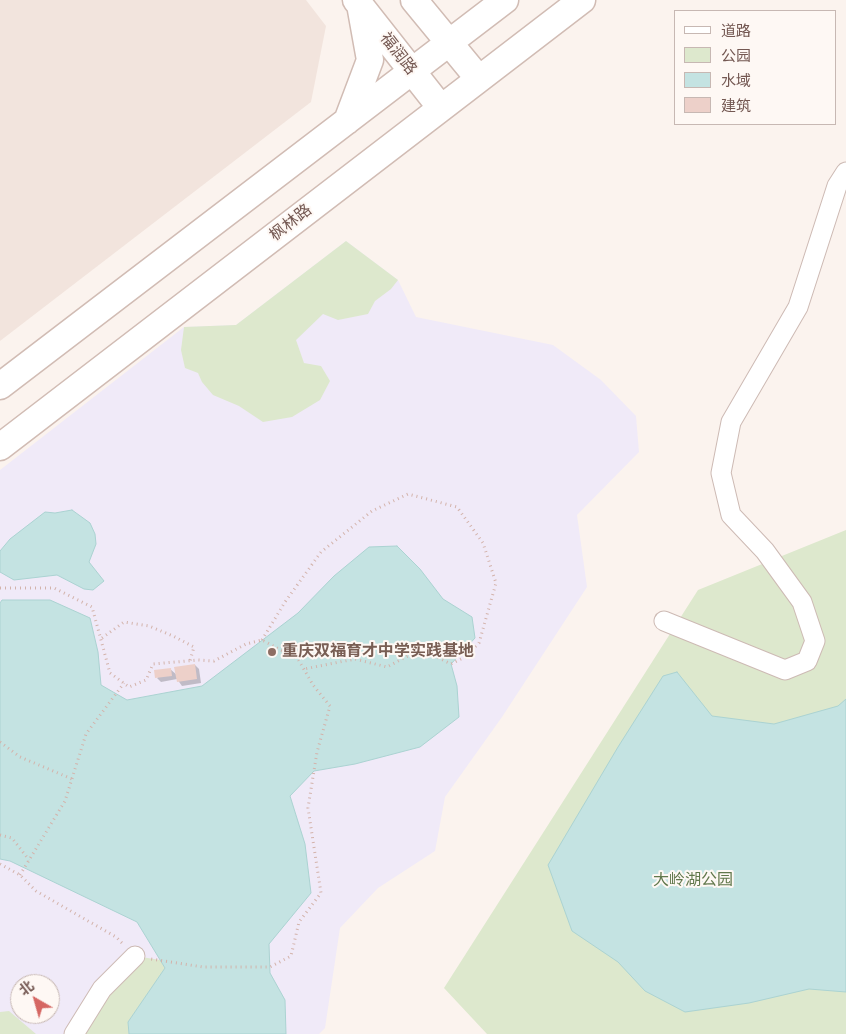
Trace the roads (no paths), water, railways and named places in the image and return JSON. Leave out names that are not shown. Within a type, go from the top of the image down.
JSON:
[{"type":"main road","points":[[414,0],[479,79]]},
{"type":"main road","points":[[0,386],[505,0]]},
{"type":"main road","name":"枫林路","points":[[0,446],[582,0]]},
{"type":"main road","points":[[346,121],[370,60],[358,2]]},
{"type":"main road","name":"福润路","points":[[358,2],[441,108]]},
{"type":"street","points":[[664,621],[785,670],[808,661],[814,641],[802,602],[765,551],[731,515],[722,472],[730,422],[798,307],[837,186],[846,172]]},
{"type":"street","points":[[74,1034],[102,989],[136,956]]},
{"type":"water","points":[[72,510],[90,523],[95,534],[96,544],[89,562],[104,581],[93,590],[84,589],[57,575],[14,580],[0,572],[0,551],[10,539],[45,512],[55,513]]},
{"type":"water","points":[[397,546],[420,569],[443,599],[472,617],[475,638],[451,664],[457,686],[459,717],[420,747],[355,764],[314,771],[290,796],[305,844],[311,893],[269,944],[270,973],[285,1000],[286,1034],[129,1034],[128,1022],[165,968],[137,922],[10,861],[0,859],[0,603],[2,600],[50,600],[90,618],[98,652],[101,685],[127,700],[202,686],[298,613],[334,576],[369,547]]},
{"type":"water","points":[[677,672],[712,716],[774,724],[838,706],[846,699],[846,992],[809,989],[749,1003],[685,1012],[645,991],[618,962],[572,931],[548,865],[618,747],[663,676]]},
{"type":"place","name":"重庆双福育才中学实践基地","points":[[272,652]]},
{"type":"park label","name":"大岭湖公园","points":[[693,881]]}]
